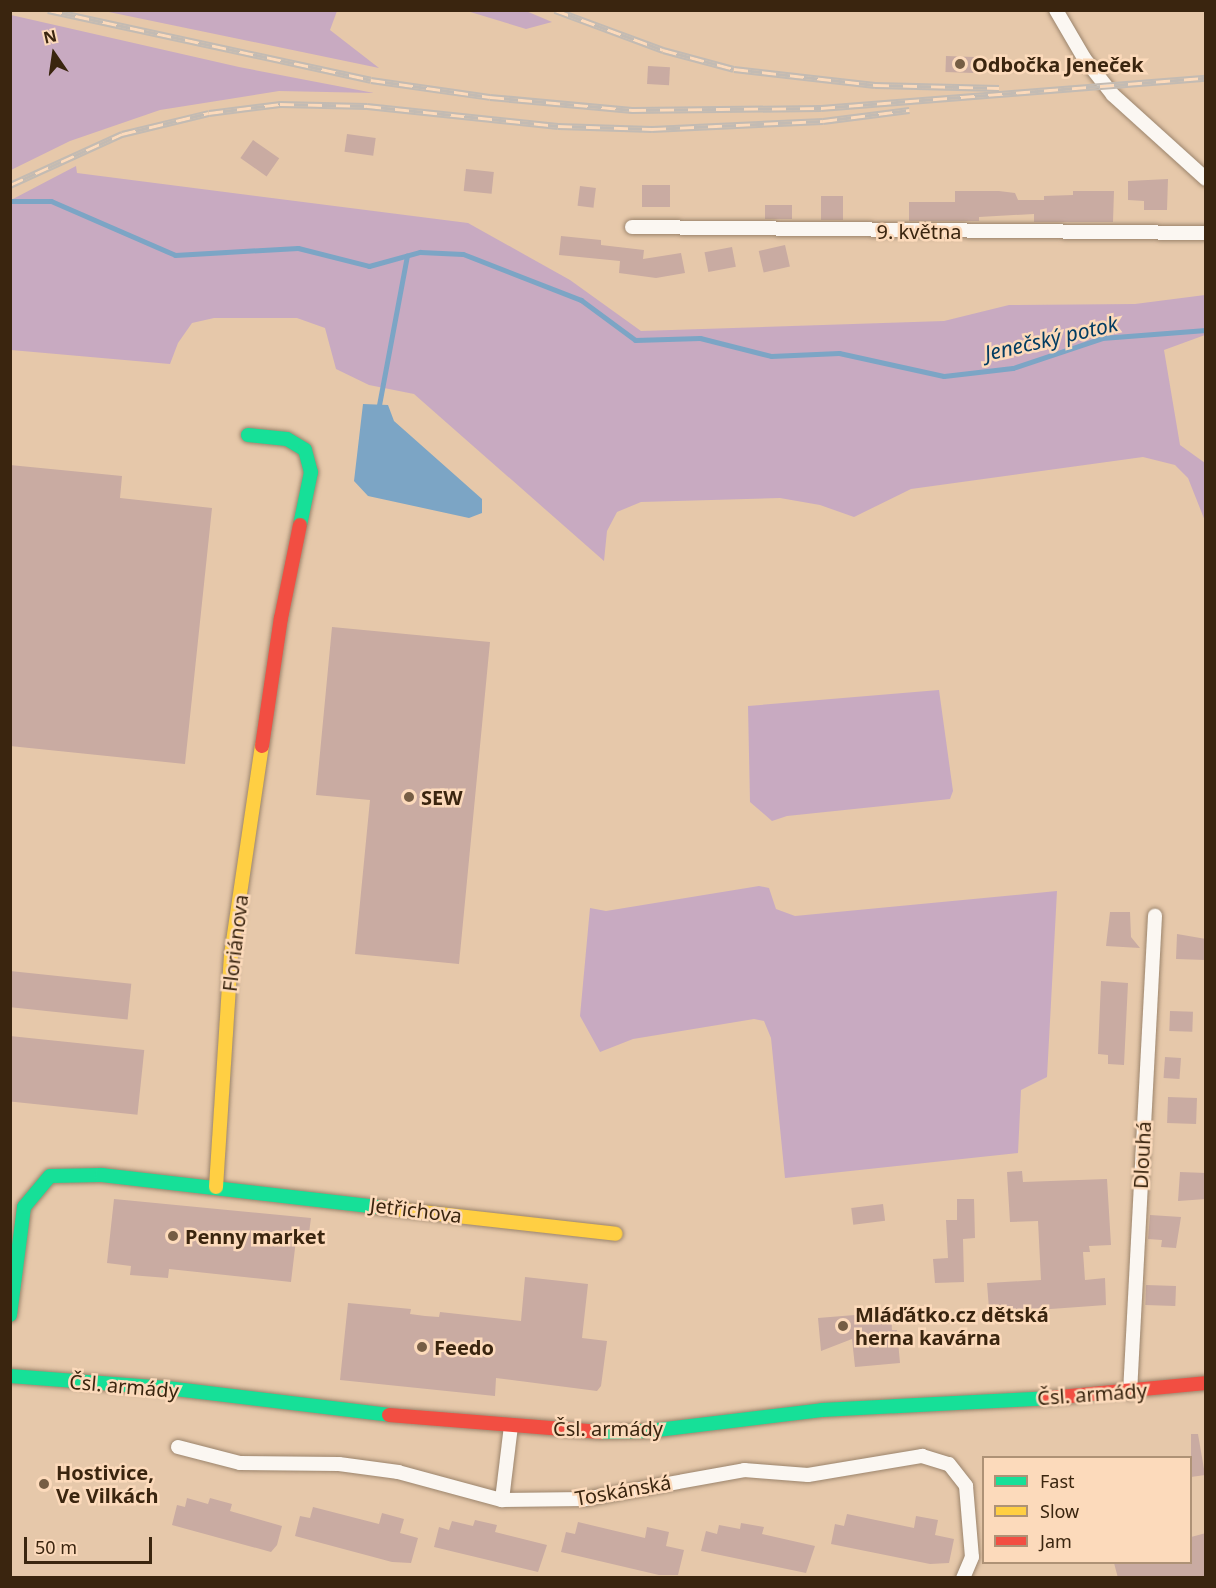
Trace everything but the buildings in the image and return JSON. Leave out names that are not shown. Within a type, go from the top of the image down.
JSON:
[{"type":"street","points":[[1056,10],[1084,58],[1113,95],[1206,179]]},
{"type":"street","name":"9. května","points":[[632,227],[1206,233]]},
{"type":"street","name":"Floriánova","points":[[216,1187],[231,955],[281,618],[311,472],[305,450],[287,439],[248,435]]},
{"type":"street","name":"Dlouhá","points":[[1130,1393],[1155,916]]},
{"type":"street","points":[[10,1315],[24,1207],[50,1176],[102,1175],[216,1187]]},
{"type":"street","name":"Jetřichova","points":[[216,1187],[616,1234]]},
{"type":"street","name":"Čsl. armády","points":[[10,1376],[167,1389],[512,1426],[595,1432],[649,1431],[822,1410],[1130,1393],[1206,1383]]},
{"type":"street","points":[[502,1500],[512,1426]]},
{"type":"street","name":"Toskánská","points":[[178,1447],[240,1463],[339,1464],[398,1472],[502,1500],[585,1499],[744,1470],[808,1475],[922,1456],[949,1464],[966,1486],[972,1557],[963,1578]]},
{"type":"shaded area","points":[[104,11],[337,11],[330,30],[379,68]]},
{"type":"shaded area","points":[[467,11],[526,11],[552,22],[526,29]]},
{"type":"shaded area","points":[[11,15],[239,67],[374,93],[279,91],[160,110],[70,141],[11,170]]},
{"type":"shaded area","points":[[76,166],[77,173],[468,223],[570,280],[641,331],[944,321],[1009,305],[1135,304],[1205,295],[1205,335],[1164,350],[1180,445],[1205,463],[1205,521],[1188,478],[1175,465],[1143,457],[911,489],[854,517],[820,505],[780,498],[641,502],[617,512],[607,531],[604,561],[414,394],[369,385],[336,369],[325,328],[297,318],[214,318],[192,323],[178,343],[170,364],[11,350],[11,200]]},
{"type":"shaded area","points":[[939,690],[953,791],[950,799],[787,816],[772,821],[750,802],[748,706]]},
{"type":"shaded area","points":[[759,886],[769,888],[776,909],[795,916],[1057,891],[1047,1077],[1021,1090],[1018,1153],[785,1178],[771,1038],[764,1021],[754,1019],[633,1039],[600,1052],[580,1016],[590,908],[606,911]]},
{"type":"water","points":[[363,404],[388,405],[394,421],[482,499],[482,513],[469,518],[368,496],[354,481]]},
{"type":"waterway","name":"Jenečský potok","points":[[10,201],[51,201],[175,255],[298,248],[369,266],[420,252],[463,254],[581,300],[635,340],[700,338],[771,356],[839,353],[944,376],[1013,368],[1102,338],[1206,330]]},
{"type":"waterway","points":[[379,405],[407,256]]},
{"type":"railway","points":[[48,10],[371,80],[490,97],[632,110],[821,108],[1206,78]]},
{"type":"railway","points":[[555,10],[663,50],[734,69],[875,85],[999,88]]},
{"type":"railway","points":[[10,185],[122,134],[209,113],[280,104],[367,106],[558,126],[652,129],[823,121],[909,110]]},
{"type":"traffic: fast","points":[[248,435],[287,439],[305,450],[311,472],[300,525]]},
{"type":"traffic: fast","points":[[10,1315],[24,1207],[50,1176],[102,1175],[386,1208]]},
{"type":"traffic: fast","points":[[10,1376],[167,1388],[389,1415]]},
{"type":"traffic: fast","points":[[600,1432],[649,1431],[822,1410],[1048,1398]]},
{"type":"traffic: slow","points":[[216,1187],[231,955],[262,746]]},
{"type":"traffic: slow","points":[[386,1208],[616,1234]]},
{"type":"traffic: jam","points":[[262,746],[281,618],[300,525]]},
{"type":"traffic: jam","points":[[1048,1398],[1206,1383]]},
{"type":"traffic: jam","points":[[389,1415],[600,1432]]},
{"type":"place","name":"Odbočka Jeneček","points":[[960,64]]},
{"type":"place","name":"SEW","points":[[409,797]]},
{"type":"place","name":"Penny market","points":[[173,1236]]},
{"type":"place","name":"Mláďátko.cz dětská herna kavárna","points":[[843,1326]]},
{"type":"place","name":"Feedo","points":[[422,1347]]},
{"type":"place","name":"Hostivice, Ve Vilkách","points":[[44,1484]]}]
